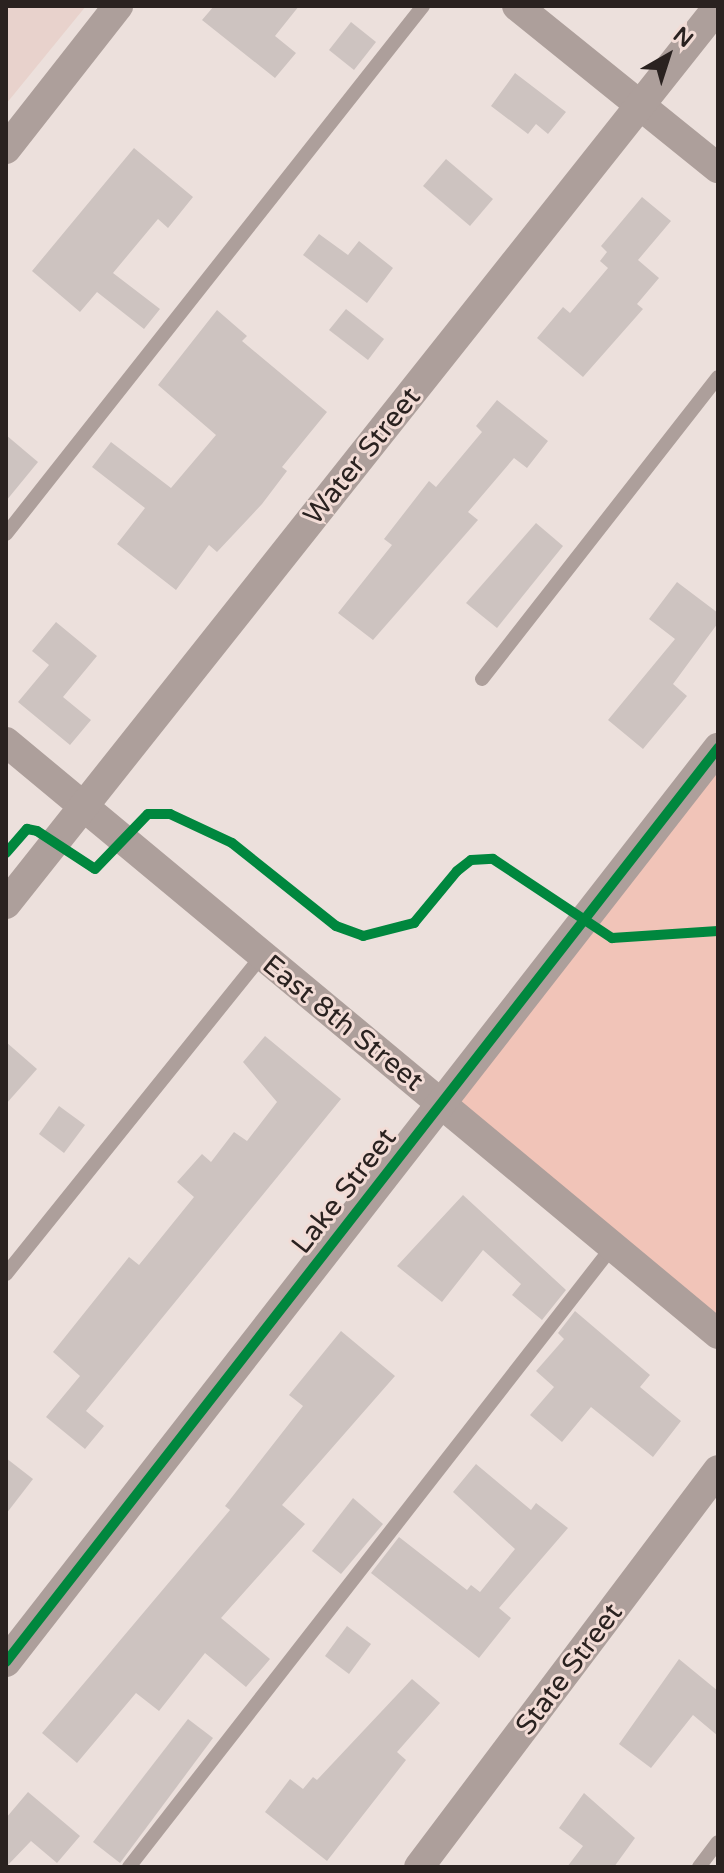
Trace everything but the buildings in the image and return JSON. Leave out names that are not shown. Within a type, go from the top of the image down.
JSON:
[{"type":"street","points":[[6,149],[118,6]]},
{"type":"street","points":[[517,6],[643,103],[718,168]]},
{"type":"street","name":"Water Street","points":[[6,904],[718,7]]},
{"type":"street","name":"East 8th Street","points":[[6,742],[718,1334]]},
{"type":"street","name":"Lake Street","points":[[6,1662],[718,748]]},
{"type":"street","name":"State Street","points":[[419,1867],[718,1470]]},
{"type":"lane","points":[[6,534],[423,6]]},
{"type":"lane","points":[[482,679],[718,377]]},
{"type":"lane","points":[[6,1274],[262,956]]},
{"type":"lane","points":[[129,1867],[613,1246]]},
{"type":"lane","points":[[699,1867],[718,1842]]},
{"type":"shaded area","points":[[6,6],[86,6],[6,104]]},
{"type":"shaded area","points":[[718,763],[718,1323],[453,1105]]},
{"type":"cycle path","points":[[6,1662],[718,748]]},
{"type":"cycle path","points":[[6,853],[27,829],[37,831],[95,869],[148,814],[170,814],[232,843],[336,926],[363,936],[414,923],[457,871],[471,860],[493,859],[612,938],[718,931]]}]
